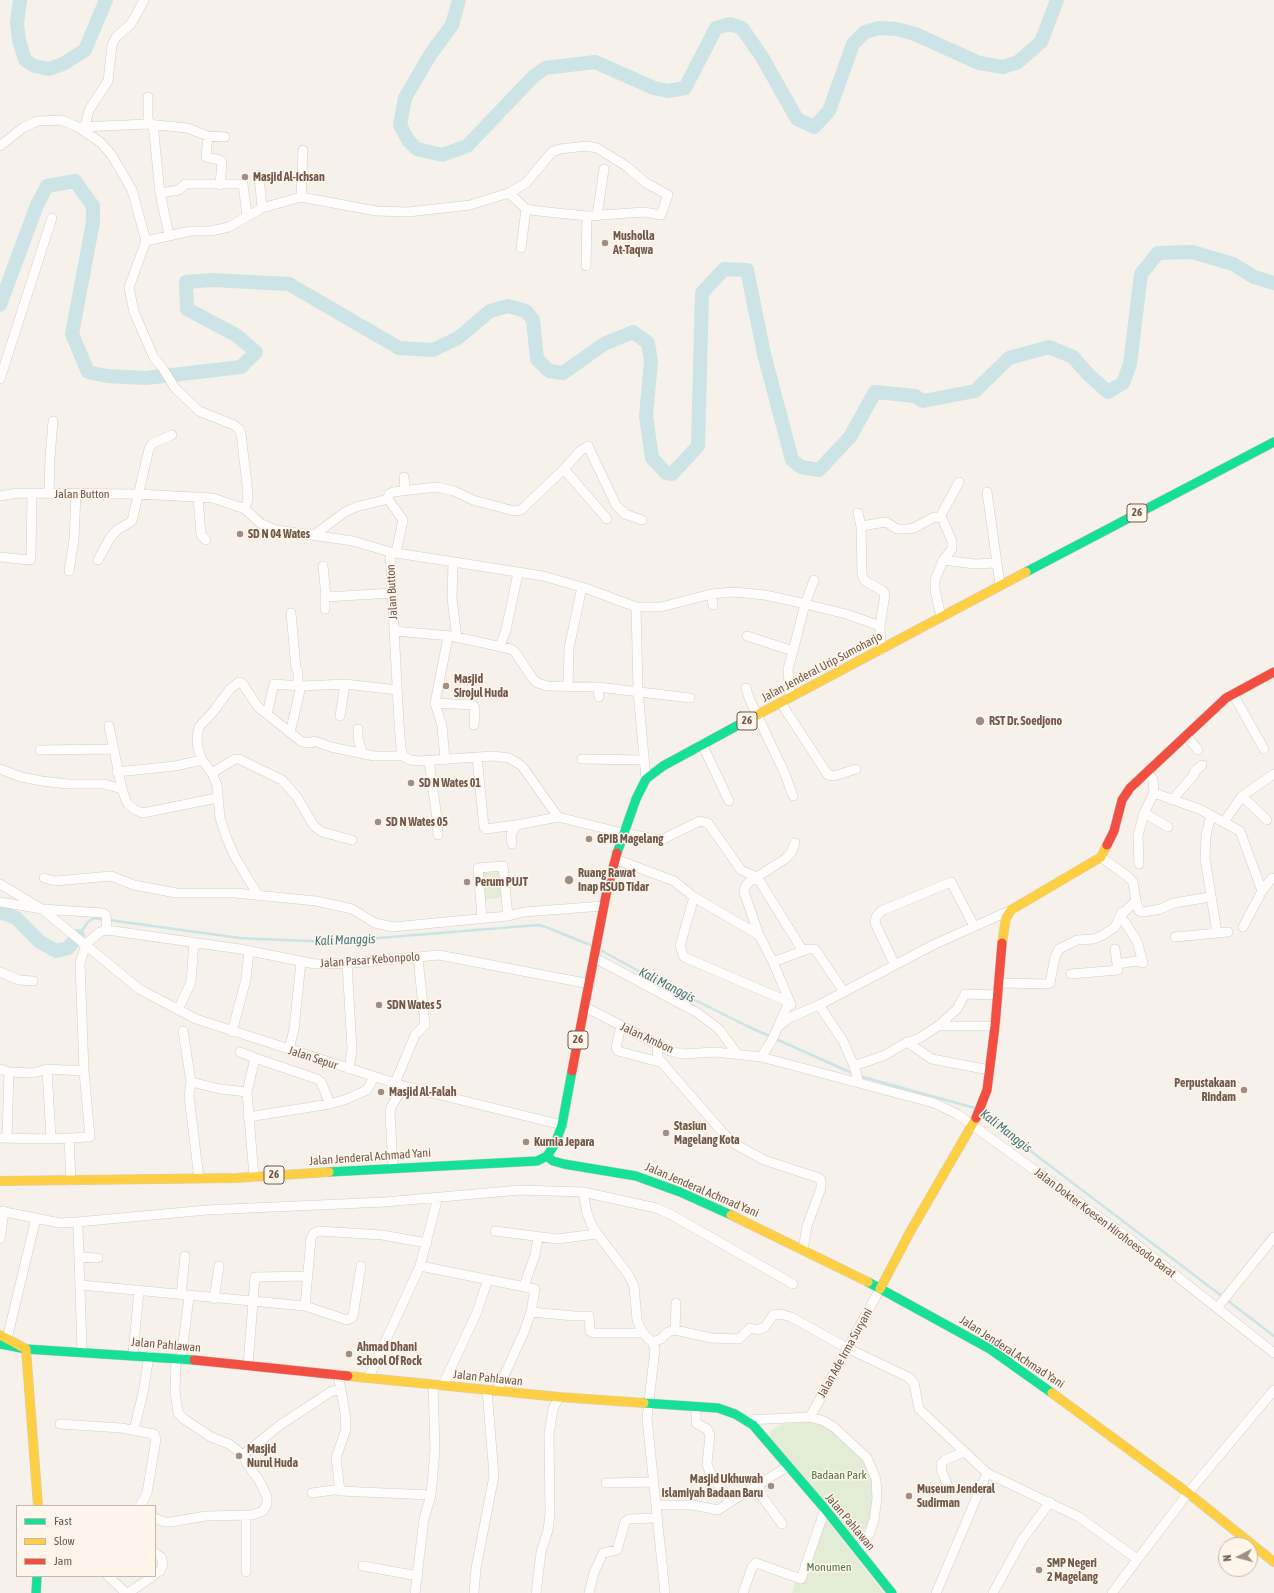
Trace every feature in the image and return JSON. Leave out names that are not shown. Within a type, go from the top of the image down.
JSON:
[{"type":"main road","name":"Jalan Jenderal Urip Sumoharjo","points":[[547,1156],[555,1144],[562,1125],[590,984],[603,906],[615,859],[636,798],[646,779],[663,766],[702,744],[881,650],[1000,585],[1274,442]]},
{"type":"main road","points":[[880,1289],[910,1232],[973,1125],[987,1090],[995,1026],[1003,930],[1006,918],[1011,910],[1101,857],[1114,831],[1125,794],[1233,694],[1274,672]]},
{"type":"main road","name":"Jalan Jenderal Achmad Yani","points":[[0,1181],[254,1177],[392,1167],[526,1162],[538,1161],[547,1156],[553,1161],[564,1164],[636,1176],[704,1202],[803,1250],[880,1289],[990,1349],[1079,1411],[1188,1493],[1274,1562]]},
{"type":"main road","name":"Jalan Pahlawan","points":[[2,1340],[26,1348],[133,1354],[369,1376],[559,1397],[648,1405],[718,1408],[747,1420],[763,1436],[787,1467],[825,1509],[892,1593]]},
{"type":"main road","points":[[26,1348],[38,1505]]},
{"type":"main road","points":[[36,1577],[36,1593]]},
{"type":"street","points":[[81,127],[89,110],[108,81],[112,45],[116,37],[131,24],[144,0]]},
{"type":"street","points":[[148,98],[160,193],[169,235]]},
{"type":"street","points":[[0,146],[24,127],[38,121],[61,120],[81,127],[112,154],[132,190],[146,241],[129,287],[130,298],[151,351],[175,388],[199,411],[234,425],[239,429],[241,434],[247,484],[248,499],[245,509]]},
{"type":"street","points":[[81,127],[151,124],[187,128],[208,136],[225,137]]},
{"type":"street","points":[[208,136],[206,157],[221,161],[220,185]]},
{"type":"street","points":[[146,241],[190,231],[229,227],[262,208],[301,197],[376,211],[408,212],[470,205],[509,193],[526,183],[552,152],[560,149],[586,146],[597,148],[626,166],[646,183],[668,195],[661,216],[644,212],[592,216],[526,209],[509,193]]},
{"type":"street","points":[[301,197],[303,150]]},
{"type":"street","points":[[586,266],[592,216],[604,168]]},
{"type":"street","points":[[259,175],[262,208]]},
{"type":"street","points":[[160,193],[179,190],[185,184],[243,184],[247,216]]},
{"type":"street","points":[[520,248],[526,209]]},
{"type":"street","points":[[0,379],[52,218]]},
{"type":"street","points":[[49,494],[53,421]]},
{"type":"street","points":[[98,560],[110,538],[117,530],[132,521],[137,494],[149,449],[154,443],[172,435]]},
{"type":"street","points":[[388,499],[390,494],[393,492],[437,487],[454,491],[474,500],[514,511],[520,510],[564,469],[580,451],[588,446],[616,505],[625,514],[642,520]]},
{"type":"street","points":[[564,469],[607,519]]},
{"type":"street","points":[[404,477],[405,490]]},
{"type":"street","points":[[861,526],[886,522],[897,529],[908,529],[940,517],[959,482]]},
{"type":"street","points":[[987,492],[1000,585]]},
{"type":"street","points":[[0,557],[30,560],[31,558],[32,493]]},
{"type":"street","name":"Jalan Button","points":[[0,496],[32,493],[137,494],[213,498],[245,509],[260,523],[269,528],[354,542],[393,553],[394,631],[400,750],[403,756]]},
{"type":"street","points":[[69,571],[74,540],[76,494]]},
{"type":"street","points":[[198,497],[201,535],[206,540]]},
{"type":"street","points":[[314,535],[345,512],[356,507],[388,499]]},
{"type":"street","points":[[388,499],[402,520],[393,553],[543,576],[582,587],[636,607],[661,607],[711,594],[734,592],[765,595],[805,604],[846,614],[880,626]]},
{"type":"street","points":[[858,513],[861,526],[862,575],[865,581],[883,591],[885,594],[880,626],[881,650]]},
{"type":"street","points":[[940,517],[948,529],[952,541],[952,549],[943,560],[935,585],[941,617]]},
{"type":"street","points":[[943,560],[975,564],[996,563]]},
{"type":"street","points":[[453,563],[452,599],[454,637]]},
{"type":"street","points":[[323,566],[326,597],[325,609]]},
{"type":"street","points":[[500,646],[506,630],[518,573]]},
{"type":"street","points":[[790,697],[788,669],[805,604],[814,580]]},
{"type":"street","points":[[568,686],[569,648],[582,587]]},
{"type":"street","points":[[326,597],[393,593]]},
{"type":"street","points":[[711,594],[713,605]]},
{"type":"street","points":[[636,607],[638,691],[646,779]]},
{"type":"street","points":[[290,734],[299,686],[291,613]]},
{"type":"street","points":[[394,631],[454,637],[500,646],[515,652],[538,684],[548,686],[598,687],[690,698]]},
{"type":"street","points":[[747,636],[793,651]]},
{"type":"street","points":[[445,760],[442,726],[435,703],[447,640],[454,637]]},
{"type":"street","points":[[258,895],[235,857],[227,840],[220,818],[217,785],[212,773],[202,760],[197,738],[199,727],[239,682],[242,683],[254,703],[266,714],[290,734],[306,743],[311,744],[314,741],[331,747],[363,754],[381,757],[403,756],[410,760],[429,761],[477,757],[502,757],[517,761],[542,793],[558,817]]},
{"type":"street","points":[[266,714],[274,684],[299,686],[345,684],[397,690]]},
{"type":"street","points":[[340,716],[345,684]]},
{"type":"street","points":[[598,687],[598,697]]},
{"type":"street","points":[[746,688],[749,698],[785,774],[793,796]]},
{"type":"street","points":[[1233,694],[1264,749]]},
{"type":"street","points":[[435,703],[473,705],[475,708],[474,725]]},
{"type":"street","points":[[781,703],[825,772],[834,776],[856,769]]},
{"type":"street","points":[[109,726],[118,774],[127,803],[143,813],[217,798]]},
{"type":"street","points":[[358,729],[358,739],[363,754]]},
{"type":"street","points":[[1187,736],[1198,750]]},
{"type":"street","points":[[702,744],[729,801]]},
{"type":"street","points":[[40,750],[113,750]]},
{"type":"street","points":[[477,757],[484,827],[486,829],[558,817],[623,833],[665,839],[700,820],[708,823],[718,834],[741,870],[757,877],[803,951]]},
{"type":"street","points":[[212,773],[235,759],[246,762],[282,780],[297,797],[310,821],[318,829],[329,835],[352,840]]},
{"type":"street","points":[[582,759],[644,760]]},
{"type":"street","points":[[104,784],[118,774],[175,766],[202,760]]},
{"type":"street","points":[[429,761],[438,835]]},
{"type":"street","points":[[1172,800],[1194,775],[1195,771],[1202,765]]},
{"type":"street","points":[[0,769],[21,776],[55,783],[104,784],[122,789]]},
{"type":"street","points":[[1139,864],[1138,836],[1144,813],[1154,793],[1153,780],[1147,772]]},
{"type":"street","points":[[1224,822],[1242,796],[1274,774]]},
{"type":"street","points":[[1154,793],[1211,815],[1240,831],[1262,891]]},
{"type":"street","points":[[1242,796],[1267,820]]},
{"type":"street","points":[[1144,813],[1168,827]]},
{"type":"street","points":[[1211,815],[1206,835],[1205,858],[1210,897],[1217,933]]},
{"type":"street","points":[[512,844],[511,835],[516,825]]},
{"type":"street","points":[[795,843],[785,859],[749,882],[745,887],[744,892],[759,934],[796,1015]]},
{"type":"street","points":[[1101,857],[1130,879],[1135,888],[1138,909],[1144,912],[1160,909],[1174,903],[1210,897]]},
{"type":"street","points":[[615,859],[674,881],[694,897],[759,934]]},
{"type":"street","points":[[482,918],[478,868],[503,866],[508,916]]},
{"type":"street","points":[[44,878],[55,881],[110,876],[134,885],[176,893],[258,895],[316,901],[352,909],[375,924],[393,926],[508,916],[524,912],[603,906]]},
{"type":"street","points":[[1244,927],[1262,891],[1272,878]]},
{"type":"street","points":[[895,965],[875,923],[876,917],[881,910],[951,882],[974,926]]},
{"type":"street","name":"Jalan Sepur","points":[[0,884],[42,909],[82,944],[139,989],[196,1019],[232,1032],[399,1085],[562,1125]]},
{"type":"street","points":[[694,897],[680,946],[684,957],[789,1002]]},
{"type":"street","points":[[999,984],[1050,983],[1059,949],[1077,940],[1094,939],[1103,935],[1115,927],[1120,915],[1134,900],[1136,900]]},
{"type":"street","points":[[1117,964],[1137,962],[1143,963],[1138,941],[1125,923],[1122,915],[1136,900]]},
{"type":"street","points":[[0,902],[42,909]]},
{"type":"street","name":"Jalan Pasar Kebonpolo","points":[[42,909],[103,913],[107,925],[315,964],[418,958],[439,955],[590,984]]},
{"type":"street","points":[[779,1025],[895,965],[974,926],[1011,910]]},
{"type":"street","points":[[1110,936],[1125,923]]},
{"type":"street","points":[[84,1071],[47,1069],[33,1073],[4,1071],[4,1138],[51,1139],[90,1137],[84,1071],[80,963],[82,944],[100,932],[107,925]]},
{"type":"street","points":[[1175,937],[1228,932]]},
{"type":"street","points":[[178,1010],[191,982],[194,942]]},
{"type":"street","points":[[773,962],[808,949],[817,950],[844,992]]},
{"type":"street","points":[[1071,974],[1118,970],[1115,949]]},
{"type":"street","points":[[232,1032],[242,995],[249,951]]},
{"type":"street","points":[[595,957],[696,1012],[718,1029],[737,1054]]},
{"type":"street","points":[[392,1167],[391,1107],[415,1036],[425,1025],[418,958]]},
{"type":"street","points":[[289,1050],[294,1029],[301,962]]},
{"type":"street","points":[[348,963],[352,1049],[349,1069]]},
{"type":"street","points":[[0,972],[19,980],[33,981]]},
{"type":"street","points":[[819,1005],[843,1041],[857,1075],[886,1055],[908,1042],[918,1039],[938,1026],[960,1006],[965,994],[998,995]]},
{"type":"street","points":[[761,1057],[773,1038],[789,1002]]},
{"type":"street","name":"Jalan Ambon","points":[[585,1007],[670,1051],[683,1054],[714,1052],[761,1057],[857,1075]]},
{"type":"street","points":[[621,1026],[616,1047],[618,1051],[663,1064]]},
{"type":"street","points":[[938,1026],[995,1026]]},
{"type":"street","points":[[183,1031],[191,1082],[189,1096],[199,1179]]},
{"type":"street","points":[[908,1042],[932,1059],[989,1070]]},
{"type":"street","points":[[657,1045],[658,1058],[724,1134],[735,1144],[764,1160],[819,1178],[821,1180],[821,1188],[807,1227],[803,1250]]},
{"type":"street","points":[[240,1052],[317,1079],[321,1082],[330,1104]]},
{"type":"street","points":[[254,1177],[247,1092],[255,1058]]},
{"type":"street","points":[[47,1069],[51,1139]]},
{"type":"street","name":"Jalan Dokter Koesen Hirohoesodo Barat","points":[[857,1075],[934,1103],[957,1114],[1131,1240],[1274,1353]]},
{"type":"street","points":[[248,1117],[330,1104],[365,1092],[374,1077]]},
{"type":"street","points":[[191,1082],[220,1089],[247,1092]]},
{"type":"street","points":[[69,1138],[71,1180]]},
{"type":"street","points":[[0,1239],[2,1211],[60,1223],[207,1210],[385,1202],[520,1190],[584,1192],[656,1208],[670,1214],[794,1284]]},
{"type":"street","points":[[584,1192],[587,1214],[596,1234],[628,1274],[634,1286],[637,1320],[643,1333],[652,1342],[655,1349],[648,1405],[653,1482],[666,1593]]},
{"type":"street","points":[[369,1376],[420,1266],[438,1197]]},
{"type":"street","points":[[2,1340],[36,1218]]},
{"type":"street","points":[[78,1228],[82,1351]]},
{"type":"street","points":[[495,1231],[557,1239],[596,1234]]},
{"type":"street","points":[[305,1306],[311,1238],[318,1232],[382,1235],[427,1243]]},
{"type":"street","points":[[524,1286],[536,1255],[538,1237]]},
{"type":"street","points":[[1217,1308],[1274,1237]]},
{"type":"street","points":[[156,1518],[164,1522],[179,1522],[206,1516],[252,1515],[263,1511],[267,1504],[267,1497],[259,1480],[246,1464],[243,1455],[230,1444],[211,1437],[184,1419],[178,1413],[175,1392],[185,1296],[185,1256]]},
{"type":"street","points":[[79,1257],[98,1258]]},
{"type":"street","points":[[214,1299],[219,1266]]},
{"type":"street","points":[[81,1286],[305,1306],[346,1320],[353,1316],[361,1266]]},
{"type":"street","points":[[420,1266],[488,1280],[532,1287],[536,1292],[531,1312],[497,1391]]},
{"type":"street","points":[[248,1365],[255,1277],[307,1276]]},
{"type":"street","points":[[443,1385],[477,1312],[488,1280]]},
{"type":"street","name":"Jalan Ade Irma Suryani","points":[[810,1417],[880,1289]]},
{"type":"street","points":[[133,1354],[138,1290]]},
{"type":"street","points":[[675,1330],[676,1303]]},
{"type":"street","points":[[531,1312],[589,1316],[590,1331],[593,1333],[643,1333]]},
{"type":"street","points":[[652,1342],[661,1339],[668,1332],[675,1330],[710,1338],[739,1339],[750,1328],[762,1329],[773,1315],[780,1314],[791,1317],[847,1348],[908,1377],[914,1383],[920,1409],[987,1473],[1079,1517],[1137,1559]]},
{"type":"street","points":[[134,1430],[143,1393],[149,1356]]},
{"type":"street","points":[[338,1374],[345,1412],[346,1429],[336,1458],[341,1489],[340,1491],[431,1495]]},
{"type":"street","points":[[415,1593],[424,1519],[431,1495],[435,1450],[433,1384]]},
{"type":"street","points":[[243,1455],[280,1424],[332,1391],[341,1390]]},
{"type":"street","points":[[474,1593],[476,1568],[494,1476],[487,1390]]},
{"type":"street","points":[[1112,1593],[1188,1493],[1274,1390]]},
{"type":"street","points":[[536,1593],[541,1552],[548,1530],[550,1514],[549,1434],[553,1409],[559,1397]]},
{"type":"street","points":[[696,1407],[696,1423],[707,1429],[710,1435],[707,1464],[709,1470],[730,1502]]},
{"type":"street","points":[[747,1420],[810,1417],[824,1421],[835,1428],[867,1458],[876,1479],[877,1498],[874,1520],[869,1535],[860,1552]]},
{"type":"street","points":[[60,1424],[134,1430],[154,1434],[156,1439],[147,1493],[141,1505]]},
{"type":"street","points":[[950,1491],[942,1472],[941,1464],[950,1457],[964,1452]]},
{"type":"street","points":[[656,1505],[693,1505],[718,1510],[787,1467]]},
{"type":"street","points":[[936,1593],[987,1473]]},
{"type":"street","points":[[606,1483],[653,1482]]},
{"type":"street","points":[[758,1484],[763,1498],[782,1524]]},
{"type":"street","points":[[312,1493],[341,1489]]},
{"type":"street","points":[[992,1593],[1022,1540],[1050,1502]]},
{"type":"street","points":[[743,1593],[752,1567],[756,1563],[800,1579],[825,1509]]},
{"type":"street","points":[[246,1514],[246,1572]]},
{"type":"street","points":[[589,1593],[594,1573],[603,1553],[617,1550],[625,1522],[629,1519],[653,1518]]},
{"type":"street","points":[[156,1553],[161,1557],[163,1564],[160,1571],[156,1574]]},
{"type":"street","points":[[363,1566],[418,1576]]},
{"type":"street","points":[[109,1577],[127,1593],[151,1577]]},
{"type":"green space","points":[[501,869],[504,897],[483,900],[480,871]]},
{"type":"green space","name":"Badaan Park","points":[[803,1420],[820,1423],[836,1432],[865,1461],[873,1478],[873,1513],[866,1527],[856,1539],[771,1442],[770,1431],[785,1423]]},
{"type":"green space","name":"Monumen","points":[[820,1512],[884,1593],[792,1593]]},
{"type":"waterway","points":[[20,0],[17,23],[19,40],[25,60],[34,66],[49,69],[63,64],[85,50],[106,0]]},
{"type":"waterway","points":[[459,0],[452,25],[430,55],[405,98],[400,125],[408,140],[417,149],[442,155],[467,146],[533,77],[545,68],[595,62],[654,88],[668,91],[685,88],[716,28],[730,24],[742,28],[762,57],[797,119],[814,127],[829,111],[853,44],[865,32],[879,28],[897,29],[915,34],[979,63],[1003,67],[1018,62],[1041,42],[1057,0]]},
{"type":"waterway","points":[[0,305],[37,205],[47,186],[75,181],[93,206],[93,222],[72,334],[88,372],[107,376],[146,378],[241,367],[256,352],[236,335],[187,309],[186,282],[212,280],[289,284],[399,348],[433,350],[458,338],[490,311],[508,306],[526,311],[533,320],[537,359],[549,371],[563,373],[604,344],[633,332],[648,343],[651,361],[646,416],[652,458],[666,473],[672,474],[698,446],[702,293],[724,269],[747,270],[764,354],[792,460],[801,467],[819,470],[850,437],[875,392],[915,396],[923,401],[975,391],[1009,358],[1049,347],[1073,357],[1088,374],[1108,392],[1123,383],[1130,364],[1141,274],[1158,253],[1192,252],[1233,264],[1254,277],[1274,283]]},
{"type":"waterway","name":"Kali Manggis","points":[[0,912],[16,918],[40,942],[56,951],[68,948],[78,936]]},
{"type":"waterway","name":"Kali Manggis","points":[[78,936],[88,922],[94,918],[104,920]]},
{"type":"waterway","name":"Kali Manggis","points":[[109,920],[240,938],[329,942],[538,925],[590,945]]},
{"type":"waterway","name":"Kali Manggis","points":[[602,951],[655,980],[747,1026],[854,1074]]},
{"type":"waterway","name":"Kali Manggis","points":[[859,1076],[975,1108]]},
{"type":"waterway","name":"Kali Manggis","points":[[982,1110],[1028,1149],[1223,1297]]},
{"type":"waterway","name":"Kali Manggis","points":[[1227,1300],[1274,1336]]},
{"type":"traffic: fast","points":[[1026,572],[1274,442]]},
{"type":"traffic: fast","points":[[617,853],[636,799],[646,779],[663,766],[742,723]]},
{"type":"traffic: fast","points":[[329,1172],[537,1161],[547,1156],[555,1144],[562,1125],[572,1071]]},
{"type":"traffic: fast","points":[[547,1156],[553,1161],[564,1164],[636,1176],[680,1192],[731,1215]]},
{"type":"traffic: fast","points":[[868,1282],[990,1349],[1052,1393]]},
{"type":"traffic: fast","points":[[0,1344],[26,1349],[194,1360]]},
{"type":"traffic: fast","points":[[644,1403],[718,1408],[735,1414],[753,1425],[825,1509],[892,1593]]},
{"type":"traffic: fast","points":[[36,1593],[37,1577]]},
{"type":"traffic: slow","points":[[742,723],[1026,572]]},
{"type":"traffic: slow","points":[[1002,943],[1006,918],[1011,910],[1101,857],[1107,845]]},
{"type":"traffic: slow","points":[[880,1289],[910,1232],[976,1118]]},
{"type":"traffic: slow","points":[[0,1181],[236,1178],[329,1172]]},
{"type":"traffic: slow","points":[[731,1215],[868,1282]]},
{"type":"traffic: slow","points":[[0,1335],[26,1349],[38,1505]]},
{"type":"traffic: slow","points":[[348,1376],[559,1397],[644,1403]]},
{"type":"traffic: slow","points":[[1052,1393],[1188,1493],[1274,1562]]},
{"type":"traffic: jam","points":[[1107,845],[1114,831],[1122,800],[1130,788],[1226,698],[1274,672]]},
{"type":"traffic: jam","points":[[572,1071],[607,890],[617,853]]},
{"type":"traffic: jam","points":[[976,1118],[987,1090],[995,1026],[1002,943]]},
{"type":"traffic: jam","points":[[194,1360],[348,1376]]},
{"type":"place","name":"Masjid Al-Ichsan","points":[[245,177]]},
{"type":"place","name":"Musholla At-Taqwa","points":[[605,243]]},
{"type":"place","name":"SD N 04 Wates","points":[[240,534]]},
{"type":"place","name":"Masjid Sirojul Huda","points":[[446,686]]},
{"type":"place","name":"RST Dr. Soedjono","points":[[980,721]]},
{"type":"place","name":"SD N Wates 01","points":[[411,783]]},
{"type":"place","name":"SD N Wates 05","points":[[378,822]]},
{"type":"place","name":"GPIB Magelang","points":[[589,839]]},
{"type":"place","name":"Ruang Rawat Inap RSUD Tidar","points":[[569,880]]},
{"type":"place","name":"Perum PUJT","points":[[467,882]]},
{"type":"place","name":"SDN Wates 5","points":[[379,1005]]},
{"type":"place","name":"Perpustakaan Rindam","points":[[1244,1090]]},
{"type":"place","name":"Masjid Al-Falah","points":[[381,1092]]},
{"type":"place","name":"Stasiun Magelang Kota","points":[[666,1133]]},
{"type":"place","name":"Kurnia Jepara","points":[[526,1142]]},
{"type":"place","name":"Ahmad Dhani School Of Rock","points":[[349,1354]]},
{"type":"place","name":"Masjid Nurul Huda","points":[[239,1456]]},
{"type":"place","name":"Masjid Ukhuwah Islamiyah Badaan Baru","points":[[771,1486]]},
{"type":"place","name":"Museum Jenderal Sudirman","points":[[909,1496]]},
{"type":"place","name":"SMP Negeri 2 Magelang","points":[[1039,1570]]}]
